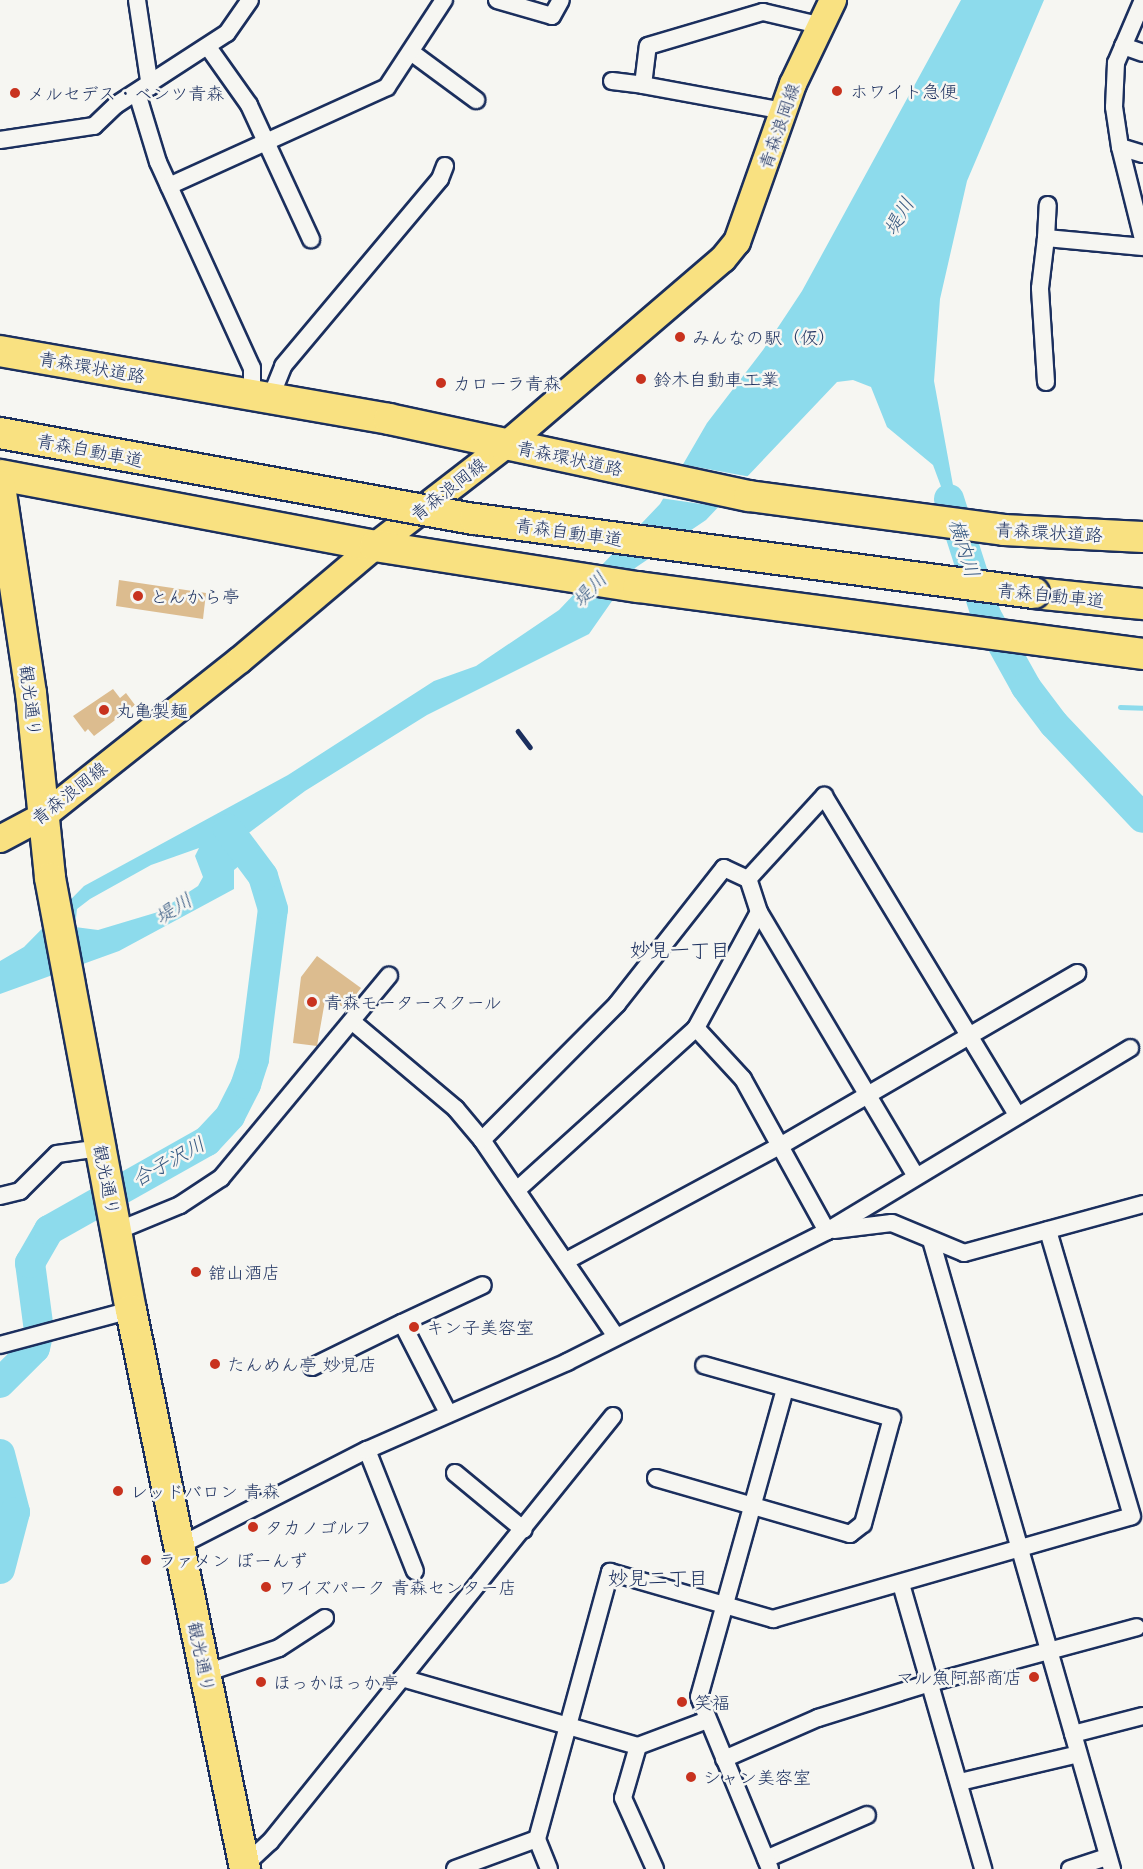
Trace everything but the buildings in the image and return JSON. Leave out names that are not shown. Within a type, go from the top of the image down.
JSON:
[{"type":"highway","name":"青森環状道路","points":[[0,351],[261,397],[507,444],[749,496],[894,518],[1004,530],[1143,537]]},
{"type":"highway","name":"青森自動車道","points":[[0,433],[475,519],[1034,593],[1143,604]]},
{"type":"highway","points":[[0,476],[375,546],[1062,645],[1143,654]]},
{"type":"highway","name":"観光通り","points":[[0,486],[32,693],[50,878],[131,1311],[244,1868]]},
{"type":"main road","name":"青森浪岡線","points":[[0,839],[43,816],[375,546],[507,444],[723,259],[737,242],[784,111],[819,25],[833,0]]},
{"type":"street","points":[[137,0],[148,137],[252,368],[261,397]]},
{"type":"street","points":[[0,140],[94,126],[116,105],[208,47],[239,20],[250,0]]},
{"type":"street","points":[[169,186],[387,87],[444,0]]},
{"type":"street","points":[[497,0],[552,16],[561,0]]},
{"type":"street","points":[[1143,0],[1123,46],[1115,75],[1120,147],[1143,239]]},
{"type":"street","points":[[643,85],[648,46],[763,12],[819,25]]},
{"type":"street","points":[[1123,46],[1143,53]]},
{"type":"street","points":[[208,47],[249,105],[311,239]]},
{"type":"street","points":[[411,52],[476,100]]},
{"type":"street","points":[[612,81],[784,111]]},
{"type":"street","points":[[1120,147],[1143,154]]},
{"type":"street","points":[[261,397],[284,366],[440,179],[445,166]]},
{"type":"street","points":[[1046,382],[1040,288],[1048,205]]},
{"type":"street","points":[[1046,238],[1143,247]]},
{"type":"street","points":[[748,879],[824,796],[971,1032],[1017,1115]]},
{"type":"street","points":[[482,1140],[617,1004],[724,868],[748,879],[759,912],[916,1176]]},
{"type":"street","points":[[518,1189],[696,1028],[759,912]]},
{"type":"street","points":[[566,1261],[780,1146],[971,1032],[1077,973]]},
{"type":"street","points":[[116,1225],[180,1205],[221,1178],[354,1023],[389,976]]},
{"type":"street","points":[[354,1023],[456,1109],[482,1140],[518,1189],[615,1335]]},
{"type":"street","points":[[696,1028],[743,1079],[827,1231]]},
{"type":"street","points":[[179,1546],[367,1450],[567,1362],[615,1335],[827,1231],[1130,1048]]},
{"type":"street","points":[[0,1196],[20,1191],[57,1154],[101,1153]]},
{"type":"street","points":[[827,1231],[891,1223],[964,1253],[1143,1204]]},
{"type":"street","points":[[549,1869],[537,1839],[566,1723],[610,1572],[773,1619],[1132,1516],[1048,1230]]},
{"type":"street","points":[[931,1240],[1051,1650],[1110,1863],[1070,1869]]},
{"type":"street","points":[[312,1367],[483,1285]]},
{"type":"street","points":[[0,1345],[131,1311]]},
{"type":"street","points":[[402,1323],[448,1413]]},
{"type":"street","points":[[656,1478],[850,1534],[863,1524],[892,1418],[704,1365]]},
{"type":"street","points":[[785,1389],[700,1683],[699,1697],[768,1864],[867,1815]]},
{"type":"street","points":[[244,1868],[270,1842],[524,1530],[613,1416]]},
{"type":"street","points":[[367,1450],[415,1571]]},
{"type":"street","points":[[455,1473],[524,1530]]},
{"type":"street","points":[[900,1584],[960,1782],[983,1869]]},
{"type":"street","points":[[206,1673],[279,1648],[325,1618]]},
{"type":"street","points":[[724,1759],[818,1718],[930,1683],[1137,1627]]},
{"type":"street","points":[[402,1678],[566,1723],[638,1746],[707,1720]]},
{"type":"street","points":[[1073,1734],[1143,1716]]},
{"type":"street","points":[[638,1746],[623,1798],[656,1869]]},
{"type":"street","points":[[960,1782],[1078,1754]]},
{"type":"street","points":[[454,1869],[537,1839]]},
{"type":"water","name":"堤川","points":[[961,0],[1044,0],[967,181],[940,299],[934,381],[965,551],[933,465],[887,427],[871,387],[853,380],[837,382],[706,520],[635,568],[589,634],[427,715],[305,791],[246,835],[251,856],[234,870],[234,889],[119,951],[0,994],[0,961],[24,947],[84,886],[288,775],[434,681],[476,666],[559,610],[660,504],[707,423],[763,350],[802,291]],"holes":[[[199,848],[195,856],[203,877],[198,886],[158,912],[98,930],[75,927],[77,909],[90,899],[151,865]]]},
{"type":"pier","points":[[680,464],[751,477],[722,507],[660,498]]},
{"type":"waterway","name":"横内川","points":[[949,499],[986,615],[1026,687],[1054,724],[1143,818]]},
{"type":"waterway","points":[[1033,697],[1048,699]]},
{"type":"waterway","points":[[1120,707],[1143,708]]},
{"type":"waterway","name":"合子沢川","points":[[0,1383],[35,1348],[39,1331],[30,1263],[49,1230],[207,1141],[230,1116],[246,1084],[254,1059],[273,909],[263,876],[228,829]]},
{"type":"waterway","name":"合子沢川","points":[[0,1454],[15,1512],[0,1569]]},
{"type":"railway","points":[[518,731],[530,747]]},
{"type":"place","name":"ホワイト急便","points":[[837,91]]},
{"type":"place","name":"メルセデス・ベンツ青森","points":[[15,93]]},
{"type":"place","name":"みんなの駅（仮）","points":[[680,337]]},
{"type":"place","name":"鈴木自動車工業","points":[[641,379]]},
{"type":"place","name":"カローラ青森","points":[[441,383]]},
{"type":"place","name":"とんから亭","points":[[138,596]]},
{"type":"place","name":"丸亀製麺","points":[[104,710]]},
{"type":"place","name":"青森モータースクール","points":[[312,1002]]},
{"type":"place","name":"舘山酒店","points":[[196,1272]]},
{"type":"place","name":"キン子美容室","points":[[414,1327]]},
{"type":"place","name":"たんめん亭 妙見店","points":[[215,1364]]},
{"type":"place","name":"レッドバロン 青森","points":[[118,1491]]},
{"type":"place","name":"タカノゴルフ","points":[[253,1527]]},
{"type":"place","name":"ラァメン ぼーんず","points":[[146,1560]]},
{"type":"place","name":"ワイズパーク 青森センター店","points":[[266,1587]]},
{"type":"place","name":"マル魚阿部商店","points":[[1034,1677]]},
{"type":"place","name":"ほっかほっか亭","points":[[261,1682]]},
{"type":"place","name":"笑福","points":[[682,1702]]},
{"type":"place","name":"シャン美容室","points":[[691,1777]]},
{"type":"district","name":"妙見一丁目","points":[[680,949]]},
{"type":"district","name":"妙見二丁目","points":[[658,1577]]}]
